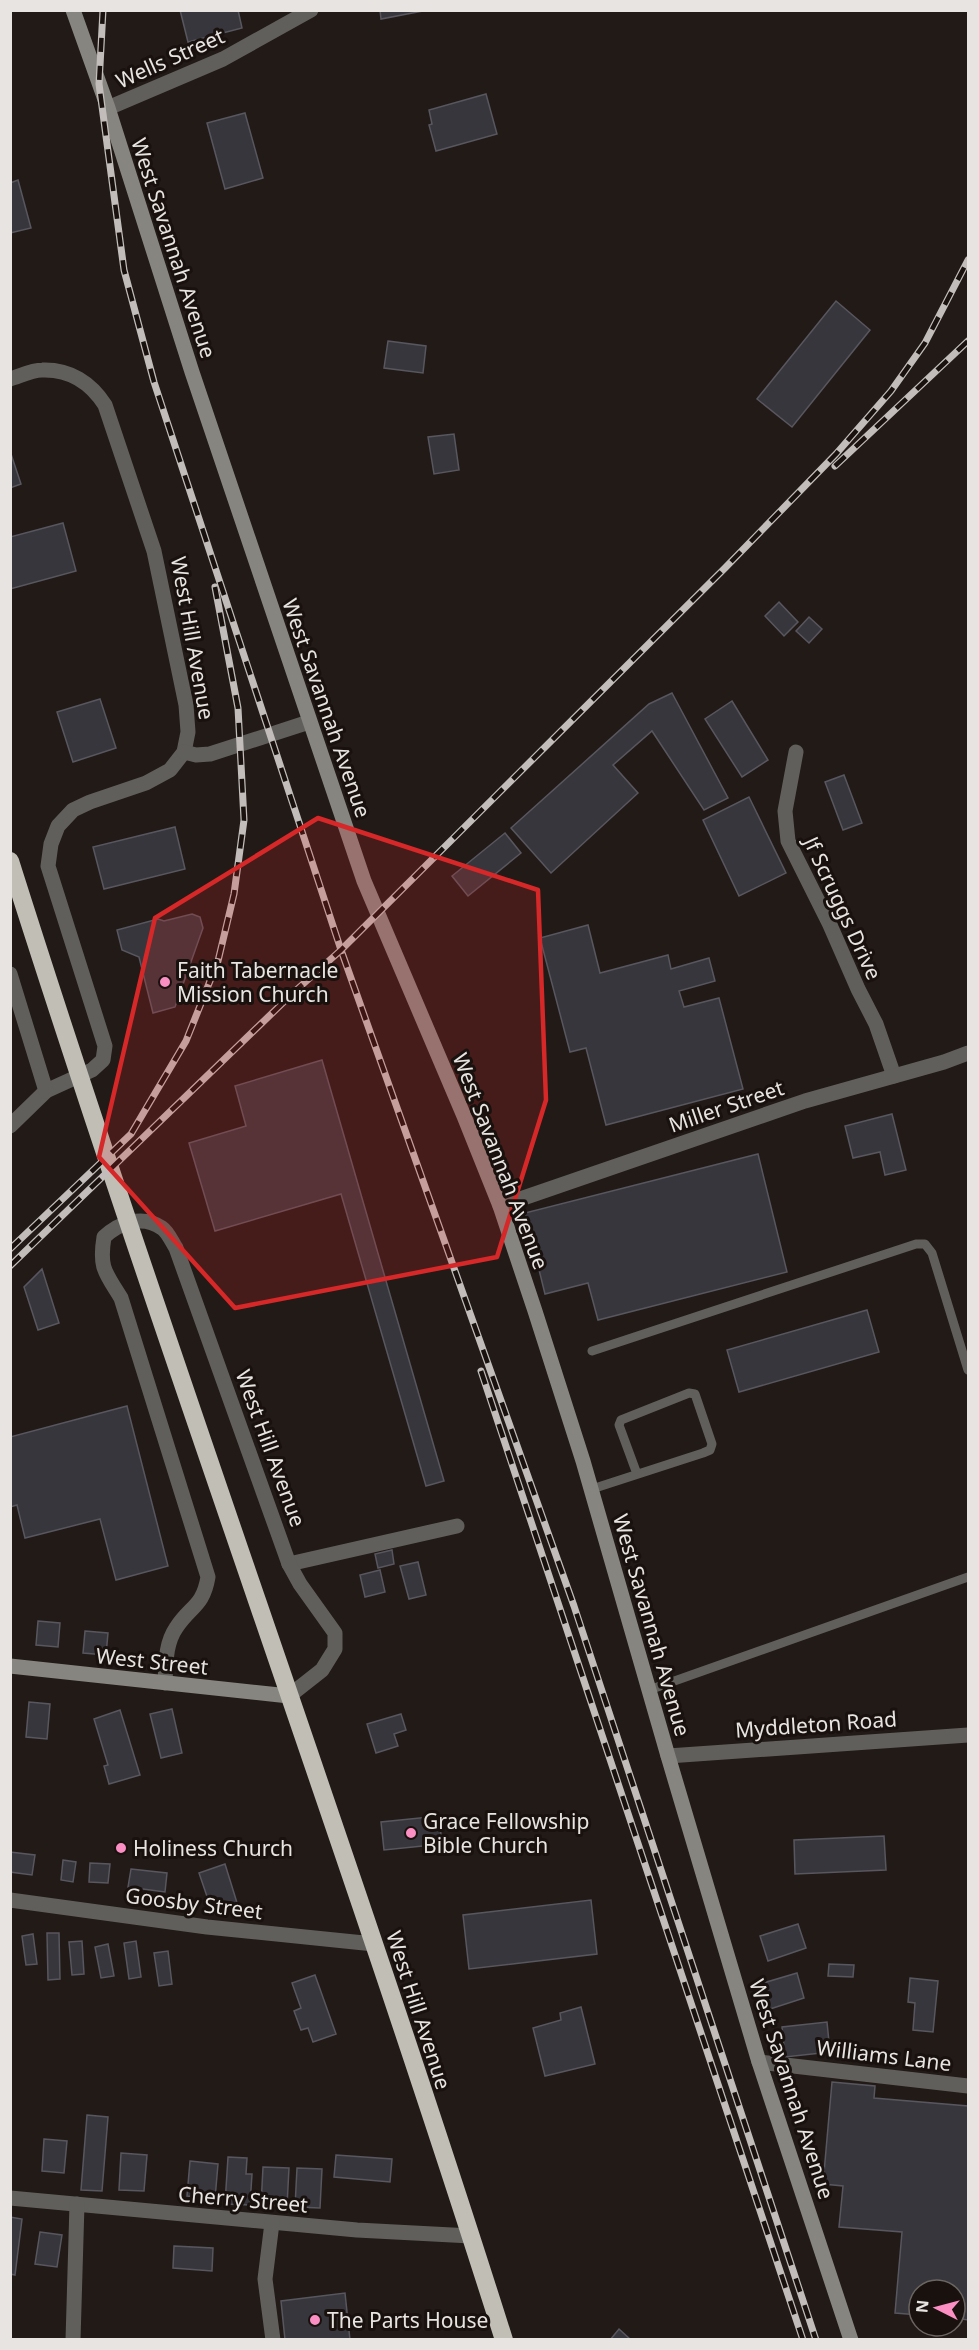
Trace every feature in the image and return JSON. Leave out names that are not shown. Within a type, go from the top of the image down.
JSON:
[{"type":"highway","name":"West Hill Avenue","points":[[10,861],[157,1308],[374,1944],[504,2340]]},
{"type":"street","name":"West Savannah Avenue","points":[[74,10],[108,108],[192,372],[364,881],[500,1206],[592,1489],[759,2062],[851,2340]]},
{"type":"street","name":"Wells Street","points":[[108,108],[223,59],[311,10]]},
{"type":"street","name":"West Hill Avenue","points":[[10,379],[40,370],[61,371],[81,380],[97,393],[105,405],[154,551],[186,705],[188,732],[184,752]]},
{"type":"street","points":[[10,1125],[46,1091],[92,1070],[103,1060],[105,1047],[48,866],[51,844],[58,826],[73,810],[146,783],[170,770],[184,752],[196,755],[210,754],[309,722]]},
{"type":"street","name":"Jf Scruggs Drive","points":[[796,752],[785,811],[788,841],[876,1024],[894,1076]]},
{"type":"street","points":[[10,974],[46,1091]]},
{"type":"street","name":"Miller Street","points":[[500,1206],[805,1101],[969,1053]]},
{"type":"street","name":"West Hill Avenue","points":[[165,1683],[170,1638],[177,1626],[206,1593],[208,1577],[121,1298],[101,1258],[104,1237],[117,1225],[137,1221],[151,1222],[164,1228],[176,1248],[289,1564],[300,1584],[335,1633],[335,1649],[322,1671],[289,1696]]},
{"type":"street","points":[[289,1564],[457,1526]]},
{"type":"street","name":"West Street","points":[[10,1666],[289,1696]]},
{"type":"street","name":"Myddleton Road","points":[[668,1756],[969,1735]]},
{"type":"street","name":"Goosby Street","points":[[10,1900],[207,1927],[374,1944]]},
{"type":"street","name":"Williams Lane","points":[[759,2062],[969,2086]]},
{"type":"street","name":"Cherry Street","points":[[10,2198],[272,2223],[471,2236]]},
{"type":"street","points":[[74,2340],[77,2204]]},
{"type":"street","points":[[272,2223],[265,2279],[273,2340]]},
{"type":"lane","points":[[592,1351],[915,1244],[925,1245],[932,1253],[969,1370]]},
{"type":"lane","points":[[592,1489],[710,1450],[712,1444],[695,1394],[689,1393],[621,1420],[619,1425],[637,1474]]},
{"type":"lane","points":[[649,1690],[969,1577]]},
{"type":"highlighted area","points":[[318,818],[538,890],[546,1100],[497,1257],[235,1308],[99,1157],[155,918]]},
{"type":"building","points":[[180,10],[238,10],[242,28],[188,42]]},
{"type":"building","points":[[380,10],[428,10],[381,19]]},
{"type":"building","points":[[486,94],[497,134],[436,151],[429,125],[432,124],[429,110]]},
{"type":"building","points":[[245,113],[263,178],[225,189],[207,123]]},
{"type":"building","points":[[18,180],[31,228],[10,233],[10,183]]},
{"type":"building","points":[[836,301],[870,330],[792,427],[757,399]]},
{"type":"building","points":[[388,341],[426,346],[423,373],[384,368]]},
{"type":"building","points":[[454,434],[459,470],[434,474],[428,437]]},
{"type":"building","points":[[10,451],[21,484],[10,488]]},
{"type":"building","points":[[63,523],[76,571],[10,589],[10,537]]},
{"type":"building","points":[[779,602],[798,622],[784,636],[765,616]]},
{"type":"building","points":[[809,617],[822,629],[809,643],[796,631]]},
{"type":"building","points":[[672,693],[728,798],[704,810],[652,731],[613,765],[638,793],[551,873],[511,828],[649,704]]},
{"type":"building","points":[[100,699],[116,748],[73,762],[57,712]]},
{"type":"building","points":[[732,701],[768,760],[742,777],[705,719]]},
{"type":"building","points":[[844,775],[862,823],[843,830],[825,782]]},
{"type":"building","points":[[749,797],[786,873],[739,896],[703,820]]},
{"type":"building","points":[[175,827],[185,869],[104,889],[93,847]]},
{"type":"building","points":[[505,833],[521,853],[468,896],[452,876]]},
{"type":"building","name":"Faith Tabernacle Mission Church","points":[[192,914],[200,917],[203,928],[175,1007],[153,1013],[139,957],[122,950],[117,930],[158,919],[164,921]]},
{"type":"building","points":[[588,925],[600,973],[668,955],[671,969],[709,958],[715,981],[679,991],[684,1007],[719,998],[743,1089],[606,1125],[586,1048],[570,1052],[540,938]]},
{"type":"building","points":[[322,1060],[444,1481],[426,1486],[341,1194],[215,1231],[189,1143],[246,1126],[235,1086]]},
{"type":"building","points":[[892,1114],[906,1170],[885,1175],[880,1152],[853,1158],[845,1126]]},
{"type":"building","points":[[758,1154],[787,1272],[598,1320],[588,1283],[545,1294],[525,1213]]},
{"type":"building","points":[[42,1269],[59,1323],[38,1330],[24,1287]]},
{"type":"building","points":[[867,1310],[879,1352],[739,1392],[727,1350]]},
{"type":"building","points":[[127,1406],[168,1566],[116,1580],[100,1519],[25,1538],[17,1505],[10,1507],[10,1437]]},
{"type":"building","points":[[392,1550],[394,1564],[378,1568],[375,1554]]},
{"type":"building","points":[[418,1562],[426,1595],[409,1599],[400,1566]]},
{"type":"building","points":[[380,1570],[385,1592],[365,1597],[360,1575]]},
{"type":"building","points":[[38,1621],[60,1623],[58,1647],[36,1645]]},
{"type":"building","points":[[85,1631],[108,1633],[106,1655],[83,1653]]},
{"type":"building","points":[[29,1702],[50,1704],[47,1739],[26,1737]]},
{"type":"building","points":[[172,1709],[182,1753],[161,1758],[150,1714]]},
{"type":"building","points":[[120,1710],[140,1775],[109,1784],[104,1766],[108,1765],[94,1719]]},
{"type":"building","points":[[401,1714],[406,1730],[394,1734],[398,1746],[376,1753],[367,1724]]},
{"type":"building","name":"Grace Fellowship Bible Church","points":[[439,1816],[442,1844],[384,1850],[381,1822]]},
{"type":"building","points":[[884,1836],[886,1870],[795,1874],[794,1840]]},
{"type":"building","points":[[10,1852],[35,1855],[32,1875],[10,1872]]},
{"type":"building","points":[[63,1860],[76,1862],[73,1882],[61,1880]]},
{"type":"building","points":[[90,1863],[110,1864],[108,1883],[89,1882]]},
{"type":"building","points":[[225,1864],[238,1906],[213,1914],[199,1873]]},
{"type":"building","points":[[131,1869],[167,1873],[165,1892],[128,1887]]},
{"type":"building","points":[[591,1900],[597,1954],[469,1969],[463,1915]]},
{"type":"building","points":[[798,1924],[806,1948],[768,1961],[760,1936]]},
{"type":"building","points":[[47,1933],[59,1933],[60,1979],[48,1980]]},
{"type":"building","points":[[33,1934],[37,1964],[26,1965],[22,1936]]},
{"type":"building","points":[[82,1941],[84,1974],[72,1975],[69,1942]]},
{"type":"building","points":[[136,1941],[141,1977],[129,1979],[124,1943]]},
{"type":"building","points":[[108,1944],[114,1976],[101,1978],[95,1947]]},
{"type":"building","points":[[168,1951],[172,1984],[159,1986],[154,1953]]},
{"type":"building","points":[[829,1964],[854,1965],[853,1977],[828,1976]]},
{"type":"building","points":[[797,1973],[804,1998],[767,2010],[760,1984]]},
{"type":"building","points":[[315,1975],[336,2034],[313,2042],[308,2028],[301,2030],[294,2011],[301,2008],[292,1983]]},
{"type":"building","points":[[910,1978],[938,1981],[933,2032],[913,2030],[915,2003],[908,2002]]},
{"type":"building","points":[[581,2007],[595,2064],[545,2076],[533,2028],[561,2020],[560,2013]]},
{"type":"building","points":[[827,2022],[830,2052],[785,2057],[782,2027]]},
{"type":"building","points":[[832,2082],[875,2086],[874,2098],[968,2106],[968,2320],[967,2278],[907,2278],[907,2314],[895,2313],[902,2232],[839,2227],[843,2186],[823,2184]]},
{"type":"building","points":[[87,2115],[108,2117],[102,2191],[81,2190]]},
{"type":"building","points":[[44,2139],[67,2141],[64,2173],[42,2171]]},
{"type":"building","points":[[121,2153],[147,2155],[144,2191],[119,2190]]},
{"type":"building","points":[[336,2155],[392,2159],[390,2182],[334,2177]]},
{"type":"building","points":[[228,2157],[247,2158],[246,2174],[252,2174],[250,2205],[225,2204]]},
{"type":"building","points":[[190,2161],[218,2164],[215,2199],[187,2196]]},
{"type":"building","points":[[263,2167],[289,2168],[287,2206],[261,2205]]},
{"type":"building","points":[[297,2168],[322,2169],[320,2208],[295,2207]]},
{"type":"building","points":[[10,2217],[22,2219],[15,2275],[10,2274]]},
{"type":"building","points":[[40,2232],[62,2235],[57,2267],[35,2264]]},
{"type":"building","points":[[174,2246],[213,2248],[212,2271],[173,2268]]},
{"type":"building","name":"The Parts House","points":[[345,2293],[350,2340],[285,2340],[281,2301]]},
{"type":"building","points":[[619,2329],[631,2340],[610,2340]]},
{"type":"railway","points":[[103,10],[99,84],[124,270],[154,382],[341,950],[574,1606],[816,2340]]},
{"type":"railway","points":[[10,1266],[293,993],[341,950],[725,568],[836,454],[891,391],[925,343],[968,260]]},
{"type":"railway","points":[[835,466],[968,341]]},
{"type":"railway","points":[[10,1249],[131,1134],[186,1041],[218,961],[234,894],[244,820],[238,708],[215,587]]},
{"type":"railway","points":[[481,1371],[803,2340]]},
{"type":"place","name":"Faith Tabernacle Mission Church","points":[[165,982]]},
{"type":"place","name":"Grace Fellowship Bible Church","points":[[411,1833]]},
{"type":"place","name":"Holiness Church","points":[[121,1848]]},
{"type":"place","name":"The Parts House","points":[[315,2320]]}]
